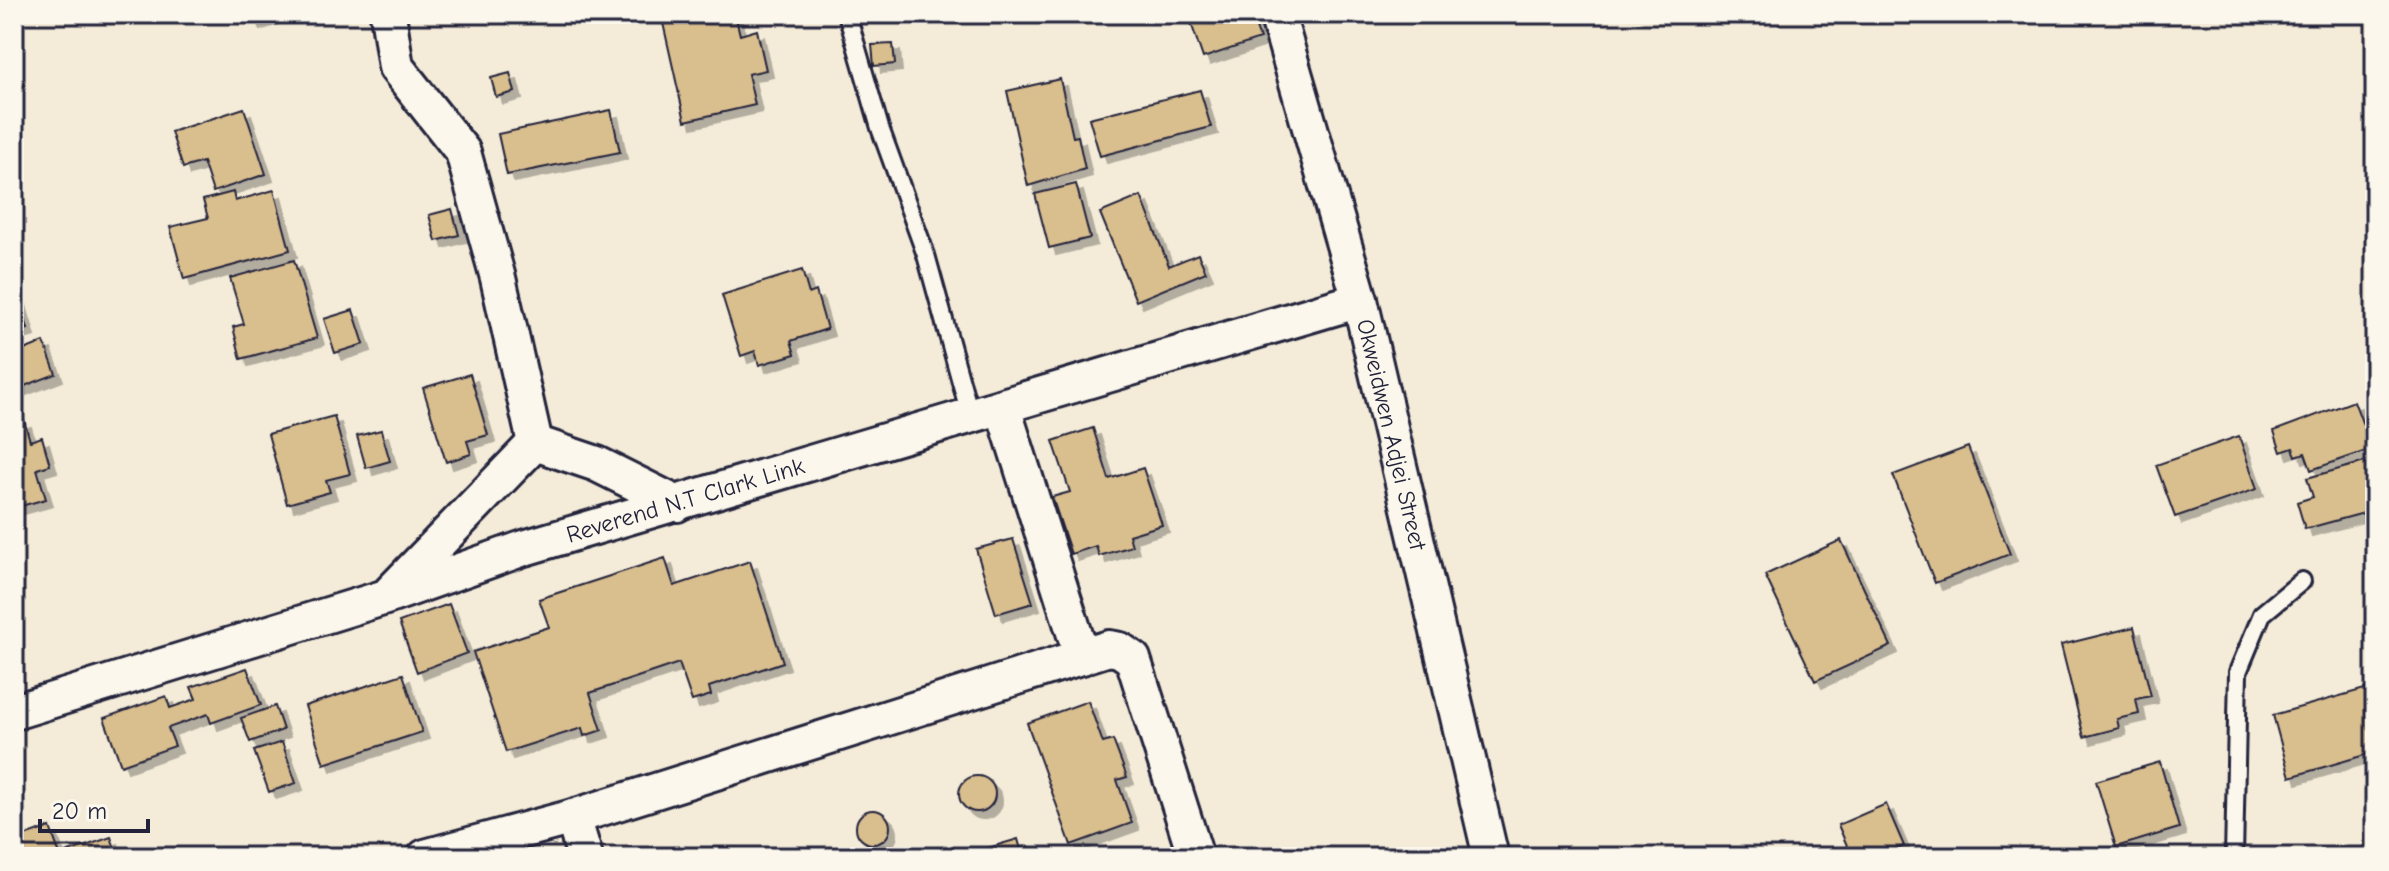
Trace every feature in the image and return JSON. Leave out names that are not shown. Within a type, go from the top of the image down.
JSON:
[{"type":"street","points":[[388,14],[396,67],[463,152],[498,278],[535,443]]},
{"type":"street","name":"Okweidwen Adjei Street","points":[[1277,14],[1360,300],[1491,857]]},
{"type":"street","name":"Reverend N.T Clark Link","points":[[14,712],[386,597],[524,548],[971,418],[1360,300]]},
{"type":"street","points":[[1003,408],[1082,657]]},
{"type":"street","points":[[535,443],[597,464],[677,504]]},
{"type":"street","points":[[386,597],[535,443]]},
{"type":"street","points":[[425,857],[573,817],[1109,648],[1120,650],[1133,659],[1196,857]]},
{"type":"street","points":[[573,817],[585,857]]},
{"type":"lane","points":[[847,14],[880,128],[926,255],[971,418]]},
{"type":"lane","points":[[2234,857],[2238,672],[2262,614],[2302,581]]},
{"type":"building","points":[[250,14],[281,14],[253,23]]},
{"type":"building","points":[[661,14],[735,14],[740,35],[757,30],[766,70],[748,74],[755,105],[685,121]]},
{"type":"building","points":[[1188,14],[1251,14],[1260,39],[1203,58]]},
{"type":"building","points":[[893,44],[895,64],[874,66],[872,45]]},
{"type":"building","points":[[510,73],[515,92],[496,97],[491,78]]},
{"type":"building","points":[[1060,79],[1073,137],[1078,136],[1085,169],[1028,186],[1007,91]]},
{"type":"building","points":[[1200,90],[1211,127],[1100,156],[1089,118]]},
{"type":"building","points":[[244,108],[266,174],[213,192],[203,162],[183,168],[171,132]]},
{"type":"building","points":[[611,110],[620,152],[507,175],[498,134]]},
{"type":"building","points":[[1076,184],[1090,238],[1049,248],[1035,194]]},
{"type":"building","points":[[274,190],[290,250],[184,279],[170,227],[208,218],[203,200],[233,192],[235,201]]},
{"type":"building","points":[[1141,196],[1169,266],[1198,254],[1206,272],[1136,301],[1100,213]]},
{"type":"building","points":[[452,209],[459,235],[436,241],[429,215]]},
{"type":"building","points":[[294,260],[317,338],[241,359],[233,327],[244,324],[230,278]]},
{"type":"building","points":[[802,270],[809,294],[816,291],[827,329],[791,341],[795,354],[759,365],[755,351],[741,356],[722,295]]},
{"type":"building","points":[[14,282],[28,329],[14,333]]},
{"type":"building","points":[[353,310],[364,344],[335,353],[324,319]]},
{"type":"building","points":[[44,342],[56,374],[14,390],[14,354]]},
{"type":"building","points":[[470,374],[488,435],[467,441],[471,454],[446,462],[423,388]]},
{"type":"building","points":[[2354,401],[2372,449],[2311,470],[2305,453],[2296,456],[2293,448],[2281,452],[2274,431]]},
{"type":"building","points":[[334,416],[350,474],[326,480],[330,492],[287,504],[268,434]]},
{"type":"building","points":[[24,420],[30,441],[42,437],[50,465],[37,469],[46,499],[14,508],[14,423]]},
{"type":"building","points":[[1093,428],[1109,479],[1143,468],[1162,525],[1129,535],[1132,546],[1099,556],[1096,546],[1071,554],[1052,497],[1070,492],[1053,441]]},
{"type":"building","points":[[381,430],[390,461],[366,468],[357,436]]},
{"type":"building","points":[[2239,436],[2257,489],[2175,517],[2156,465]]},
{"type":"building","points":[[1968,447],[2010,554],[1935,583],[1893,475]]},
{"type":"building","points":[[2372,460],[2375,510],[2305,529],[2297,502],[2313,497],[2307,478]]},
{"type":"building","points":[[1013,539],[1033,603],[996,614],[976,549]]},
{"type":"building","points":[[1841,540],[1891,646],[1815,681],[1765,575]]},
{"type":"building","points":[[665,558],[674,586],[750,561],[783,662],[709,687],[711,695],[692,701],[679,663],[590,693],[602,730],[584,736],[582,728],[506,752],[473,652],[549,627],[539,599]]},
{"type":"building","points":[[449,604],[467,653],[417,672],[399,622]]},
{"type":"building","points":[[2134,627],[2151,696],[2136,699],[2139,714],[2117,719],[2119,728],[2084,737],[2061,645]]},
{"type":"building","points":[[247,668],[261,705],[211,723],[208,714],[168,728],[175,746],[121,765],[104,718],[166,696],[170,708],[196,699],[191,687]]},
{"type":"building","points":[[403,674],[422,732],[324,764],[305,706]]},
{"type":"building","points":[[2375,686],[2375,752],[2290,777],[2273,715]]},
{"type":"building","points":[[1088,701],[1103,743],[1113,740],[1127,777],[1117,780],[1132,823],[1071,845],[1027,723]]},
{"type":"building","points":[[275,706],[283,730],[250,742],[241,718]]},
{"type":"building","points":[[282,742],[296,783],[269,792],[254,751]]},
{"type":"building","points":[[2160,762],[2179,828],[2116,847],[2096,781]]},
{"type":"building","points":[[977,776],[989,782],[995,794],[989,806],[977,812],[965,806],[959,794],[965,782]]},
{"type":"building","points":[[2375,799],[2375,826],[2368,801]]},
{"type":"building","points":[[1886,804],[1904,846],[1879,857],[1852,857],[1838,825]]},
{"type":"building","points":[[873,810],[885,815],[890,827],[885,839],[873,844],[861,839],[856,827],[861,815]]},
{"type":"building","points":[[50,827],[60,855],[111,837],[118,857],[26,857],[19,838]]},
{"type":"building","points":[[1018,839],[1023,857],[964,857],[964,855]]}]
